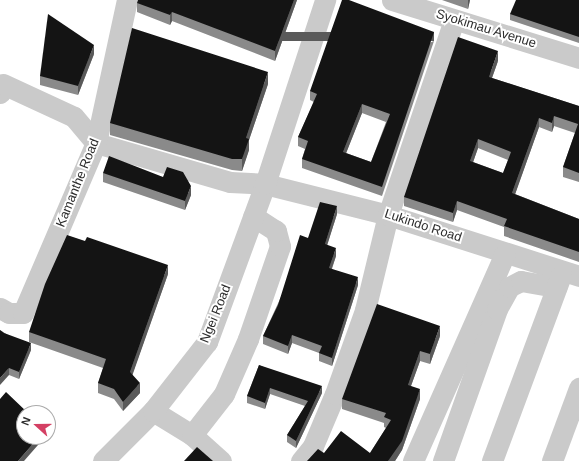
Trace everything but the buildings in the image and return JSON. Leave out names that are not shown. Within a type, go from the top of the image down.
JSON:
[{"type":"street","name":"Kamanthe Road","points":[[0,308],[9,313],[23,313],[96,143],[127,0]]},
{"type":"street","name":"Ngei Road","points":[[103,461],[153,411],[208,342],[265,184],[325,0]]},
{"type":"street","name":"Syokimau Avenue","points":[[392,0],[579,58]]},
{"type":"street","points":[[301,461],[313,446],[335,394],[365,310],[388,214],[454,20]]},
{"type":"street","points":[[1,89],[74,116],[96,143],[230,182],[265,184]]},
{"type":"street","name":"Lukindo Road","points":[[265,184],[388,214],[505,253],[566,278]]},
{"type":"street","points":[[192,435],[224,394],[248,339],[280,246],[276,231],[253,216]]},
{"type":"street","points":[[412,461],[505,253]]},
{"type":"street","points":[[444,461],[498,309],[509,287],[521,281],[566,278],[492,461]]},
{"type":"street","points":[[552,461],[579,388]]},
{"type":"street","points":[[153,411],[192,435],[221,461]]}]
